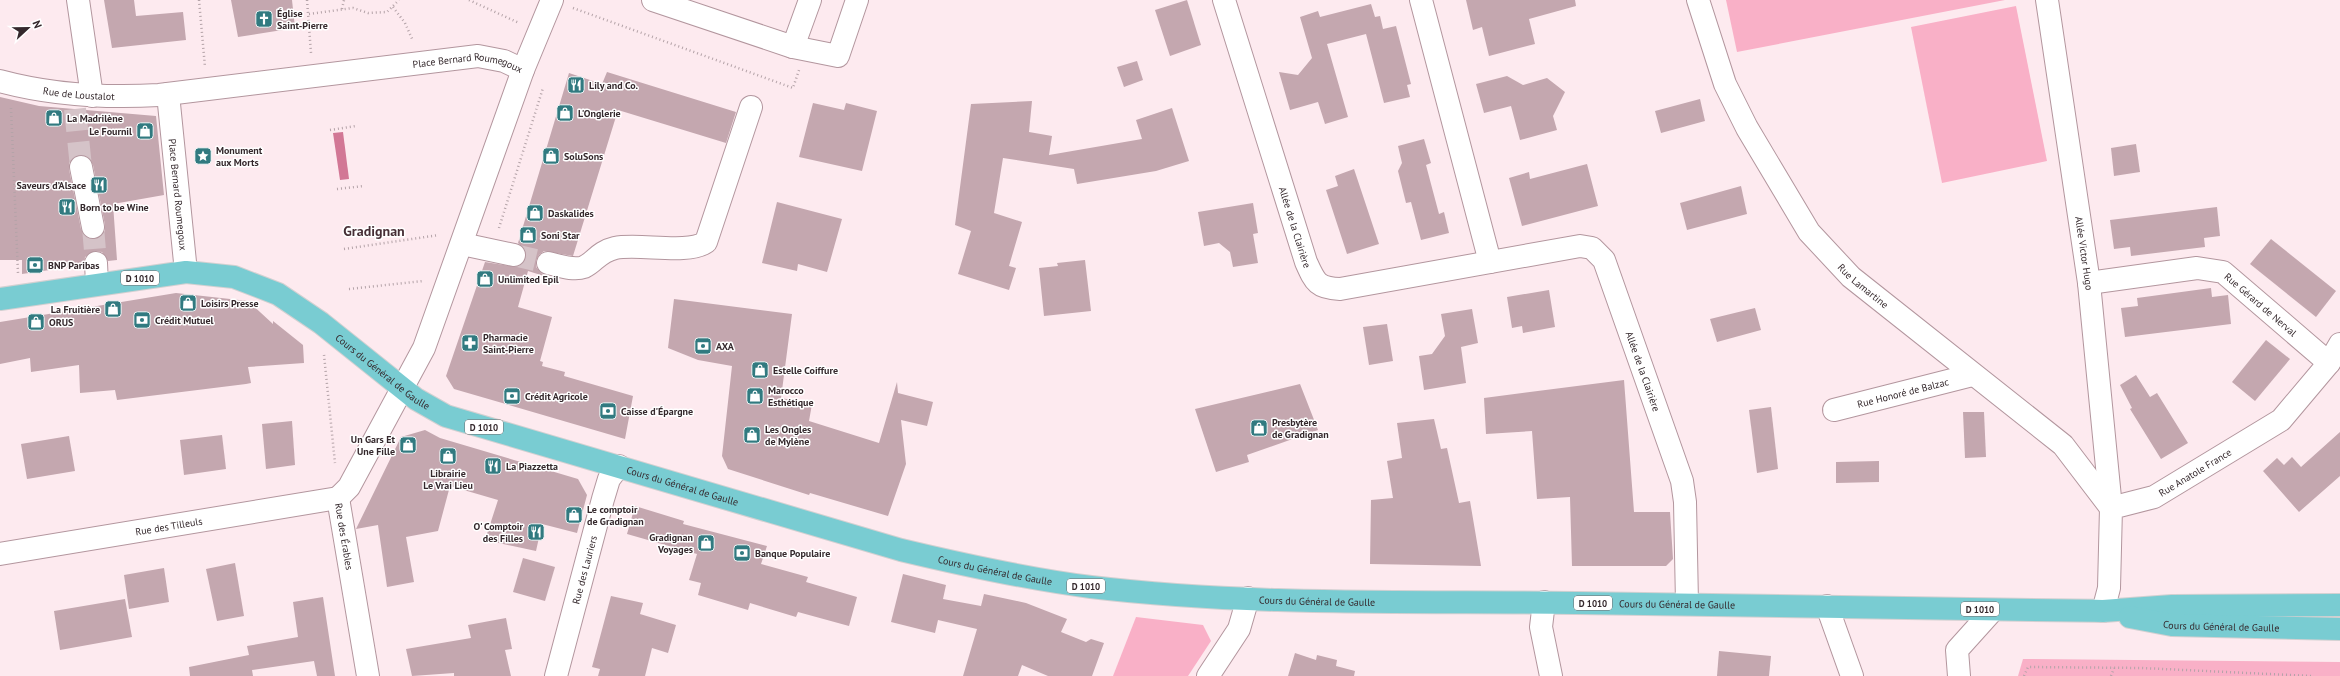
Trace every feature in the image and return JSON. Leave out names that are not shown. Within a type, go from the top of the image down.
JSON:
[{"type":"main road","name":"Cours du Général de Gaulle","points":[[9,297],[186,272],[234,277],[257,284],[278,294],[321,323],[402,389],[446,416],[901,550],[968,566],[1092,587],[1248,598],[1827,606],[2103,612],[2172,606],[2340,606]]},
{"type":"main road","name":"Cours du Général de Gaulle","points":[[2103,612],[2172,625],[2340,629]]},
{"type":"street","points":[[78,0],[80,99]]},
{"type":"street","points":[[523,70],[552,0]]},
{"type":"street","points":[[653,0],[793,47],[838,56],[857,0]]},
{"type":"street","points":[[793,47],[810,0]]},
{"type":"street","name":"Allée de la Clairière","points":[[1224,0],[1306,262],[1315,282],[1327,288],[1340,289],[1580,246],[1592,248],[1604,260],[1682,481],[1685,502],[1687,604]]},
{"type":"street","points":[[1421,0],[1490,262]]},
{"type":"street","name":"Rue Lamartine","points":[[1698,0],[1725,84],[1747,128],[1809,232],[1852,277],[1972,375],[2063,445],[2111,508]]},
{"type":"street","name":"Allée Victor Hugo","points":[[2047,0],[2089,283],[2111,508]]},
{"type":"street","name":"Place Bernard Roumegoux","points":[[186,272],[164,95],[313,78],[478,56],[504,60],[523,70],[424,348],[402,389]]},
{"type":"street","name":"Rue de Loustalot","points":[[5,82],[80,99],[164,95]]},
{"type":"street","points":[[548,263],[574,268],[585,266],[600,253],[615,248],[692,247],[706,242],[751,107]]},
{"type":"street","points":[[81,167],[93,228]]},
{"type":"street","points":[[464,238],[492,250],[514,255]]},
{"type":"street","points":[[96,263],[98,284]]},
{"type":"street","name":"Rue Gérard de Nerval","points":[[2089,283],[2197,268],[2223,272],[2329,363]]},
{"type":"street","name":"Rue Anatole France","points":[[2111,508],[2154,497],[2281,420],[2329,363],[2340,344]]},
{"type":"street","name":"Rue Honoré de Balzac","points":[[1834,410],[1972,375]]},
{"type":"street","name":"Rue des Érables","points":[[368,676],[338,498],[349,487],[402,389]]},
{"type":"street","name":"Rue des Lauriers","points":[[556,676],[603,499],[609,479],[619,466]]},
{"type":"street","name":"Rue des Tilleuls","points":[[0,554],[338,498]]},
{"type":"street","points":[[2103,612],[2109,588],[2111,508]]},
{"type":"street","points":[[1208,676],[1239,629],[1248,598]]},
{"type":"street","points":[[1544,602],[1541,627],[1551,676]]},
{"type":"street","points":[[1827,606],[1852,676]]},
{"type":"street","points":[[1960,676],[1957,650],[1993,610]]},
{"type":"path","points":[[199,0],[207,90]]},
{"type":"path","points":[[307,0],[313,78]]},
{"type":"path","points":[[342,10],[344,0]]},
{"type":"path","points":[[309,14],[353,8],[368,12],[388,12],[399,0]]},
{"type":"path","points":[[469,0],[540,32]]},
{"type":"path","points":[[393,7],[405,24],[414,42],[418,63]]},
{"type":"path","points":[[5,82],[9,297]]},
{"type":"path","points":[[492,250],[545,83]]},
{"type":"path","points":[[330,130],[356,126]]},
{"type":"path","points":[[337,189],[364,186]]},
{"type":"path","points":[[344,249],[464,238]]},
{"type":"path","points":[[349,289],[449,278]]},
{"type":"path","points":[[321,323],[338,498]]},
{"type":"path","points":[[2024,676],[2028,667],[2114,668],[2312,676]]},
{"type":"path","points":[[2111,676],[2114,668]]},
{"type":"path","points":[[2219,676],[2220,672]]},
{"type":"shaded area","points":[[1726,0],[2005,0],[1737,52]]},
{"type":"shaded area","points":[[2016,6],[2047,161],[1942,183],[1911,27]]},
{"type":"shaded area","points":[[343,132],[349,179],[340,180],[333,133]]},
{"type":"shaded area","points":[[1136,617],[1203,625],[1211,641],[1188,676],[1113,676]]},
{"type":"shaded area","points":[[2023,659],[2340,662],[2340,676],[2018,676]]},
{"type":"building","points":[[104,0],[134,0],[136,16],[183,12],[186,40],[112,48]]},
{"type":"building","name":"Église Saint-Pierre","points":[[231,0],[292,0],[295,28],[238,37]]},
{"type":"building","points":[[1187,0],[1201,45],[1170,56],[1155,10]]},
{"type":"building","points":[[1466,0],[1575,0],[1576,6],[1529,19],[1535,44],[1489,56],[1482,27],[1473,30]]},
{"type":"building","points":[[1371,4],[1375,17],[1380,16],[1383,29],[1396,26],[1411,84],[1407,85],[1410,97],[1384,103],[1366,34],[1327,44],[1348,117],[1325,124],[1318,102],[1290,110],[1279,72],[1298,75],[1312,58],[1300,17],[1318,11],[1320,17]]},
{"type":"building","points":[[1137,61],[1143,80],[1124,87],[1117,67]]},
{"type":"building","points":[[607,72],[736,112],[726,143],[618,110],[573,256],[544,251],[539,255],[536,261],[536,267],[544,276],[528,271],[518,307],[552,317],[540,361],[543,362],[542,366],[565,372],[564,376],[633,396],[625,439],[454,389],[446,376],[485,262],[517,267],[523,264],[526,258],[526,251],[518,243],[569,73],[602,84]]},
{"type":"building","points":[[1507,76],[1523,85],[1547,78],[1565,92],[1553,116],[1557,130],[1520,140],[1511,106],[1484,113],[1476,84]]},
{"type":"building","points":[[0,97],[39,106],[156,116],[164,195],[113,204],[117,260],[108,261],[102,252],[95,251],[85,257],[84,265],[22,274],[22,260],[0,260]],"holes":[[[78,155],[85,155],[93,165],[105,225],[105,231],[96,239],[89,239],[81,229],[69,169],[69,163]]]},
{"type":"building","points":[[1700,99],[1705,121],[1661,133],[1655,111]]},
{"type":"building","points":[[1032,101],[1029,132],[1052,136],[1049,155],[1142,139],[1136,120],[1172,108],[1189,161],[1156,171],[1077,184],[1074,169],[1003,158],[994,213],[1022,222],[1009,266],[1016,268],[1009,290],[958,274],[971,231],[955,225],[971,104]]},
{"type":"building","points":[[813,103],[844,110],[846,103],[877,111],[862,171],[799,157]]},
{"type":"building","points":[[1424,139],[1431,163],[1426,165],[1431,184],[1439,214],[1444,212],[1449,233],[1421,240],[1411,202],[1406,203],[1398,171],[1402,163],[1398,146]]},
{"type":"building","points":[[2136,144],[2140,172],[2114,176],[2111,148]]},
{"type":"building","points":[[1587,164],[1598,206],[1522,226],[1509,178],[1529,172],[1530,179]]},
{"type":"building","points":[[1354,169],[1379,244],[1347,254],[1326,190],[1338,186],[1335,176]]},
{"type":"building","points":[[1741,186],[1747,214],[1687,230],[1680,203]]},
{"type":"building","points":[[777,202],[842,219],[827,272],[798,264],[797,271],[762,263]]},
{"type":"building","points":[[1253,203],[1258,233],[1253,234],[1258,263],[1233,267],[1230,252],[1219,243],[1204,246],[1198,212]]},
{"type":"building","points":[[2217,207],[2220,236],[2204,238],[2205,247],[2131,256],[2130,247],[2114,249],[2110,220]]},
{"type":"building","points":[[2271,239],[2336,291],[2316,317],[2250,264]]},
{"type":"building","points":[[1085,260],[1091,311],[1044,316],[1039,268],[1058,266],[1057,263]]},
{"type":"building","points":[[2211,288],[2212,297],[2228,295],[2231,324],[2125,337],[2121,308],[2138,306],[2137,298]]},
{"type":"building","points":[[1549,290],[1555,327],[1523,333],[1522,326],[1512,328],[1507,297]]},
{"type":"building","points":[[176,293],[248,301],[273,324],[273,321],[303,345],[304,363],[248,367],[251,383],[246,384],[117,400],[115,390],[80,393],[79,365],[31,372],[30,358],[0,364],[0,322]]},
{"type":"building","points":[[674,299],[792,314],[781,398],[812,404],[809,421],[879,443],[897,382],[898,393],[933,402],[927,426],[901,420],[906,464],[888,516],[810,493],[809,495],[728,469],[722,456],[732,366],[698,360],[668,348]]},
{"type":"building","points":[[1755,308],[1761,330],[1717,342],[1710,319]]},
{"type":"building","points":[[1472,309],[1478,343],[1461,347],[1466,383],[1424,390],[1419,356],[1432,354],[1445,336],[1441,314]]},
{"type":"building","points":[[1387,324],[1393,361],[1369,365],[1363,327]]},
{"type":"building","points":[[2266,340],[2290,359],[2255,401],[2232,382]]},
{"type":"building","points":[[2136,375],[2150,397],[2157,393],[2188,443],[2161,459],[2130,409],[2132,408],[2120,385]]},
{"type":"building","points":[[1624,380],[1634,512],[1670,512],[1673,559],[1666,566],[1572,566],[1570,497],[1537,499],[1532,431],[1486,434],[1484,398]]},
{"type":"building","name":"Presbytère de Gradignan","points":[[1300,384],[1318,430],[1247,455],[1249,462],[1216,472],[1195,409]]},
{"type":"building","points":[[1771,407],[1778,469],[1757,473],[1749,410]]},
{"type":"building","points":[[1963,412],[1984,412],[1986,457],[1965,458]]},
{"type":"building","points":[[1434,419],[1441,449],[1447,448],[1459,503],[1470,501],[1481,566],[1370,564],[1371,500],[1393,498],[1387,461],[1402,458],[1397,423]]},
{"type":"building","points":[[292,421],[295,465],[266,469],[262,424]]},
{"type":"building","points":[[425,430],[440,438],[578,479],[587,495],[577,533],[542,524],[536,551],[485,540],[498,500],[450,486],[438,531],[406,537],[414,582],[387,587],[378,525],[356,529],[401,437]]},
{"type":"building","points":[[2340,432],[2340,476],[2299,512],[2263,471],[2277,458],[2284,465],[2292,457],[2301,467]]},
{"type":"building","points":[[222,435],[226,469],[184,475],[180,440]]},
{"type":"building","points":[[69,436],[75,471],[27,479],[21,444]]},
{"type":"building","points":[[1879,461],[1879,482],[1836,483],[1836,462]]},
{"type":"building","points":[[635,506],[684,521],[683,524],[767,546],[761,564],[808,577],[806,582],[857,597],[849,626],[798,612],[796,617],[750,603],[748,610],[698,595],[701,583],[689,580],[697,554],[627,534]]},
{"type":"building","points":[[523,558],[555,567],[545,601],[513,592]]},
{"type":"building","points":[[235,563],[244,616],[217,621],[206,569]]},
{"type":"building","points":[[164,568],[169,602],[129,609],[124,575]]},
{"type":"building","points":[[903,574],[946,585],[943,599],[981,606],[984,594],[1026,603],[1067,619],[1061,632],[1086,642],[1091,639],[1104,643],[1092,676],[1048,676],[1022,665],[1018,676],[963,676],[977,629],[938,620],[935,633],[891,622]]},
{"type":"building","points":[[611,596],[643,603],[640,614],[676,625],[668,653],[652,648],[645,676],[598,676],[600,669],[592,667]]},
{"type":"building","points":[[323,597],[335,676],[317,676],[314,661],[252,670],[253,676],[190,676],[189,667],[249,655],[247,646],[298,637],[293,602]]},
{"type":"building","points":[[125,599],[132,637],[60,650],[54,611]]},
{"type":"building","points":[[506,618],[512,649],[505,650],[511,676],[454,676],[454,673],[412,676],[406,649],[471,638],[468,625]]},
{"type":"building","points":[[1719,651],[1771,656],[1769,676],[1717,676]]},
{"type":"building","points":[[1295,653],[1316,660],[1317,655],[1337,660],[1336,666],[1355,671],[1354,676],[1288,676]]},
{"type":"tunnel","points":[[75,109],[81,167]]},
{"type":"tunnel","points":[[93,227],[96,263]]},
{"type":"tunnel","points":[[514,255],[548,263]]},
{"type":"place","name":"Église Saint-Pierre","points":[[264,19]]},
{"type":"place","name":"Lily and Co.","points":[[576,85]]},
{"type":"place","name":"L'Onglerie","points":[[565,113]]},
{"type":"place","name":"La Madrilène","points":[[54,118]]},
{"type":"place","name":"Le Fournil","points":[[145,131]]},
{"type":"place","name":"Monument aux Morts","points":[[203,156]]},
{"type":"place","name":"SoluSons","points":[[551,156]]},
{"type":"place","name":"Saveurs d’Alsace","points":[[99,185]]},
{"type":"place","name":"Born to be Wine","points":[[67,207]]},
{"type":"place","name":"Daskalides","points":[[535,213]]},
{"type":"place","name":"Soni Star","points":[[528,235]]},
{"type":"place","name":"BNP Paribas","points":[[35,265]]},
{"type":"place","name":"Unlimited Epil","points":[[485,279]]},
{"type":"place","name":"Loisirs Presse","points":[[188,303]]},
{"type":"place","name":"La Fruitière","points":[[113,309]]},
{"type":"place","name":"Crédit Mutuel","points":[[142,320]]},
{"type":"place","name":"ORUS","points":[[36,322]]},
{"type":"place","name":"Pharmacie Saint-Pierre","points":[[470,343]]},
{"type":"place","name":"AXA","points":[[703,346]]},
{"type":"place","name":"Estelle Coiffure","points":[[760,370]]},
{"type":"place","name":"Crédit Agricole","points":[[512,396]]},
{"type":"place","name":"Marocco Esthétique","points":[[755,396]]},
{"type":"place","name":"Caisse d'Épargne","points":[[608,411]]},
{"type":"place","name":"Presbytère de Gradignan","points":[[1259,428]]},
{"type":"place","name":"Les Ongles de Mylène","points":[[752,435]]},
{"type":"place","name":"Un Gars Et Une Fille","points":[[408,445]]},
{"type":"place","name":"Librairie Le Vrai Lieu","points":[[448,456]]},
{"type":"place","name":"La Piazzetta","points":[[493,466]]},
{"type":"place","name":"Le comptoir de Gradignan","points":[[574,515]]},
{"type":"place","name":"O' Comptoir des Filles","points":[[536,532]]},
{"type":"place","name":"Gradignan Voyages","points":[[706,543]]},
{"type":"place","name":"Banque Populaire","points":[[742,553]]},
{"type":"district","name":"Gradignan","points":[[374,231]]}]
